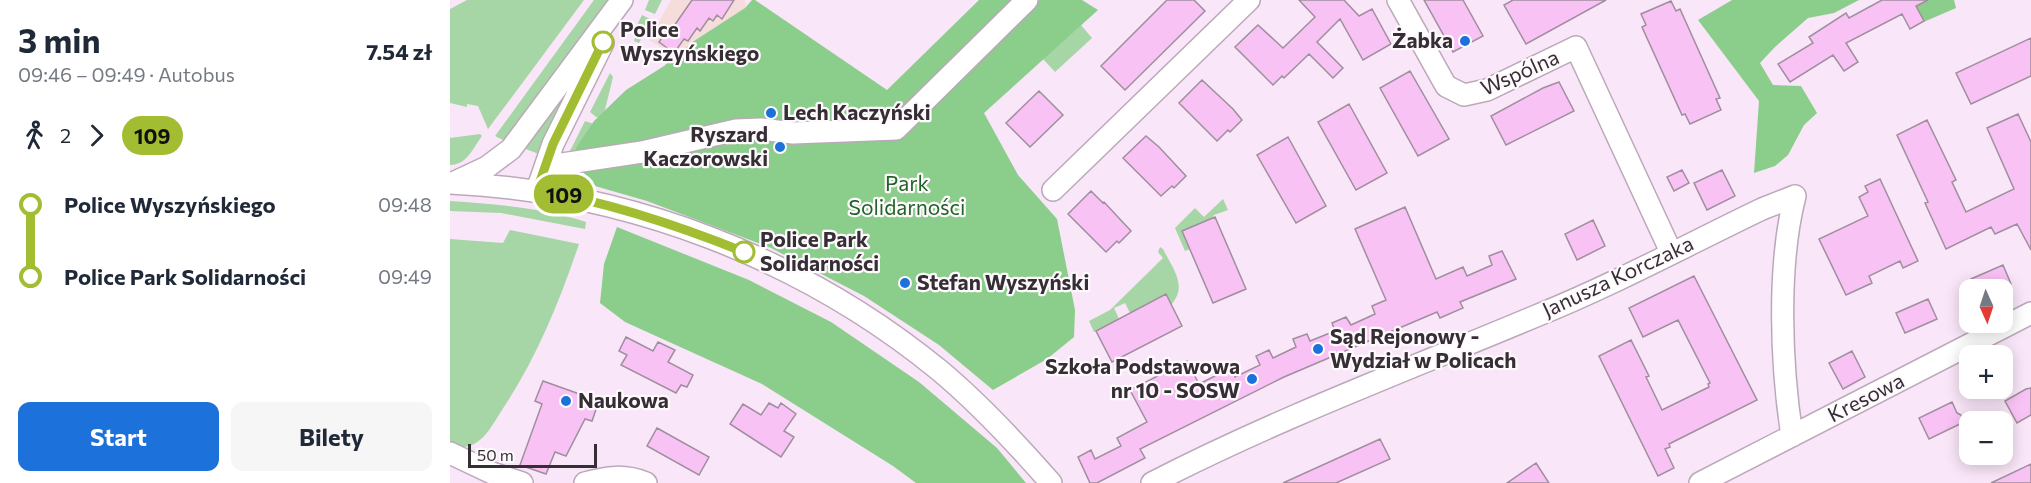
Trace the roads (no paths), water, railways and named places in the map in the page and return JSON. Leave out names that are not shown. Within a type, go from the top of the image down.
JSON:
[{"type":"street","points":[[450,183],[477,172],[511,149],[624,0]]},
{"type":"street","points":[[532,189],[624,0]]},
{"type":"street","points":[[562,164],[642,152],[736,130],[761,129],[794,133],[897,129],[1027,0]]},
{"type":"street","points":[[1053,190],[1249,0]]},
{"type":"street","name":"Wspólna","points":[[1398,0],[1446,86],[1464,95],[1487,90],[1576,47],[1671,252]]},
{"type":"street","points":[[511,149],[511,164],[515,175],[532,189]]},
{"type":"street","points":[[450,183],[532,189],[565,195],[630,212],[719,241],[770,263],[840,301],[905,344],[947,377],[989,415],[1051,483]]},
{"type":"street","name":"Janusza Korczaka","points":[[1152,483],[1216,450],[1538,316],[1762,209],[1795,196],[1789,219],[1784,278],[1785,372],[1792,436]]},
{"type":"street","name":"Kresowa","points":[[1700,483],[2031,313]]},
{"type":"street","points":[[450,453],[492,473],[522,483]]},
{"type":"street","points":[[585,483],[607,477],[624,476],[646,483]]},
{"type":"place","name":"Żabka","points":[[1465,41]]},
{"type":"place","name":"Police Wyszyńskiego","points":[[603,42]]},
{"type":"place","name":"Lech Kaczyński","points":[[771,113]]},
{"type":"place","name":"Ryszard Kaczorowski","points":[[780,147]]},
{"type":"place","name":"Police Park Solidarności","points":[[744,252]]},
{"type":"place","name":"Stefan Wyszyński","points":[[905,283]]},
{"type":"place","name":"Sąd Rejonowy - Wydział w Policach","points":[[1318,349]]},
{"type":"place","name":"Szkoła Podstawowa nr 10 - SOSW","points":[[1252,379]]},
{"type":"place","name":"Naukowa","points":[[566,401]]},
{"type":"park label","name":"Park Solidarności","points":[[907,196]]}]
